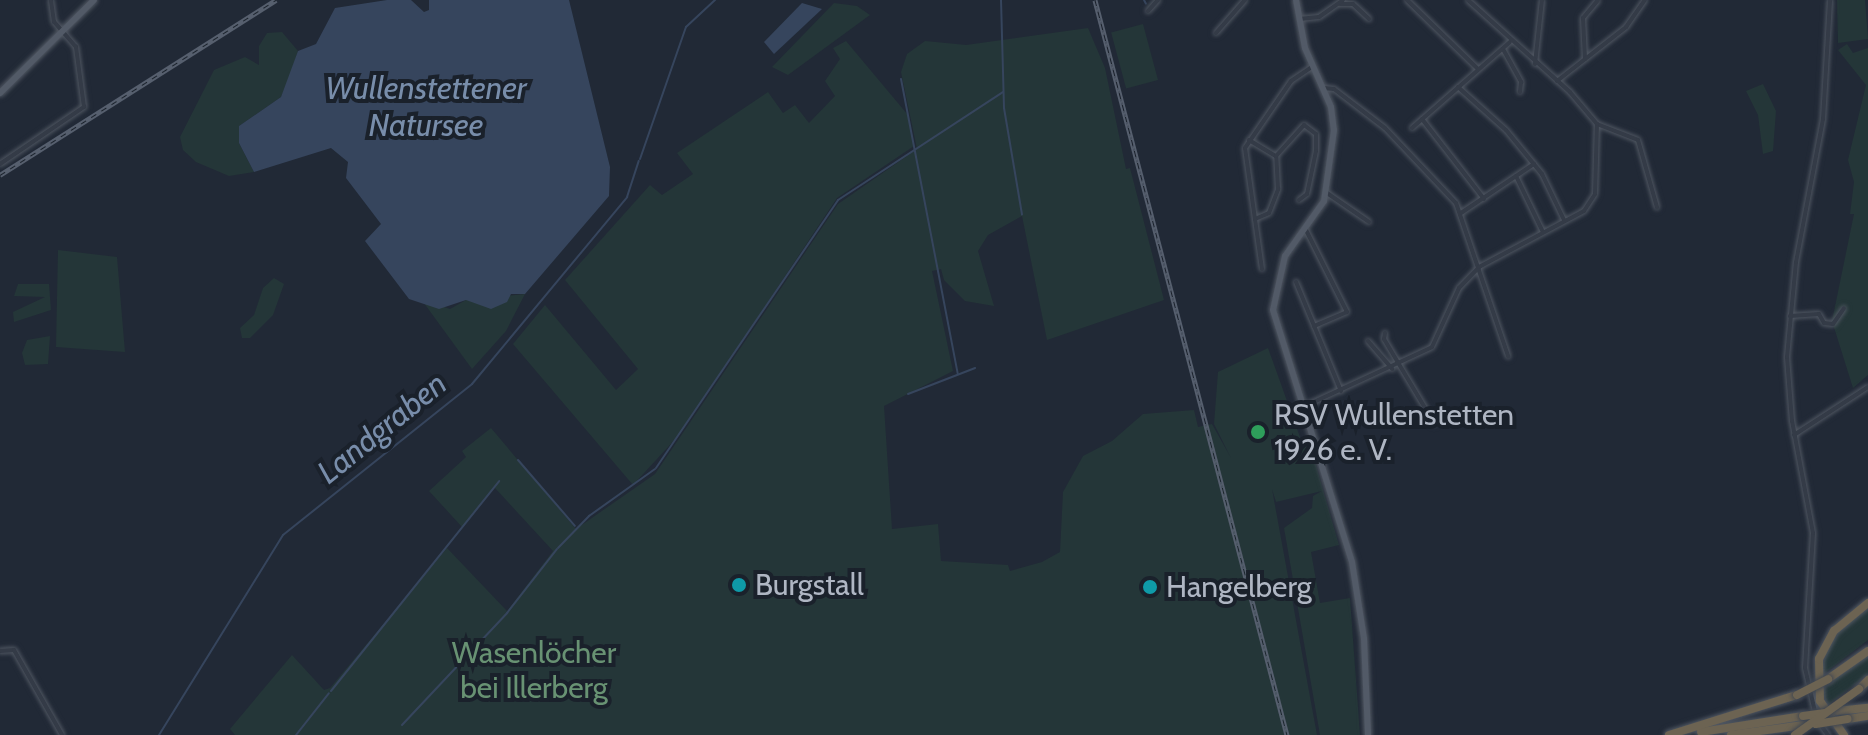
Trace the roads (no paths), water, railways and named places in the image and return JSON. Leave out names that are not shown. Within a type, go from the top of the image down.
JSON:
[{"type":"highway","points":[[1844,735],[1820,701],[1819,659],[1834,631],[1868,603]]},
{"type":"highway","points":[[1669,735],[1797,695],[1828,679],[1868,651]]},
{"type":"highway","points":[[1795,735],[1868,680]]},
{"type":"highway","points":[[1731,735],[1837,711],[1868,708]]},
{"type":"highway","points":[[1681,735],[1868,716]]},
{"type":"main road","points":[[0,93],[65,33],[94,0]]},
{"type":"main road","points":[[1296,0],[1313,66],[1335,123],[1327,193],[1285,256],[1273,310],[1342,520],[1360,604],[1368,735]]},
{"type":"street","points":[[0,164],[84,107],[76,47],[52,17],[51,0]]},
{"type":"street","points":[[1148,11],[1158,0]]},
{"type":"street","points":[[1216,33],[1245,0]]},
{"type":"street","points":[[1407,0],[1478,69]]},
{"type":"street","points":[[1468,0],[1510,42],[1557,81],[1597,124],[1638,140],[1657,207]]},
{"type":"street","points":[[1535,64],[1542,0]]},
{"type":"street","points":[[1585,59],[1583,18],[1598,0]]},
{"type":"street","points":[[1557,81],[1626,27],[1645,0]]},
{"type":"street","points":[[1828,735],[1806,685],[1814,549],[1794,435],[1788,377],[1790,316],[1823,119],[1830,0]]},
{"type":"street","points":[[1299,19],[1319,17],[1341,2],[1343,8],[1353,4],[1369,19]]},
{"type":"street","points":[[1412,128],[1510,42]]},
{"type":"street","points":[[1503,49],[1521,82],[1520,92]]},
{"type":"street","points":[[1262,269],[1245,156],[1249,140],[1291,81],[1313,66]]},
{"type":"street","points":[[1458,87],[1506,130],[1534,164],[1552,189],[1564,220]]},
{"type":"street","points":[[1324,88],[1334,89],[1385,128],[1461,213],[1508,356]]},
{"type":"street","points":[[1422,119],[1484,199]]},
{"type":"street","points":[[1303,407],[1403,365],[1440,340],[1459,288],[1479,267],[1542,230],[1584,211],[1595,194],[1597,124]]},
{"type":"street","points":[[1255,219],[1269,213],[1278,189],[1276,156],[1300,126],[1316,134],[1313,177],[1299,200]]},
{"type":"street","points":[[1249,140],[1276,156]]},
{"type":"street","points":[[1461,213],[1534,164]]},
{"type":"street","points":[[1516,176],[1542,230]]},
{"type":"street","points":[[1327,193],[1369,222]]},
{"type":"street","points":[[1305,228],[1347,312],[1314,326]]},
{"type":"street","points":[[1296,282],[1341,391]]},
{"type":"street","points":[[1790,316],[1819,314],[1824,323],[1833,324],[1844,308]]},
{"type":"street","points":[[1385,333],[1384,339],[1403,365],[1434,423]]},
{"type":"street","points":[[1368,341],[1392,369]]},
{"type":"street","points":[[1794,435],[1868,387]]},
{"type":"street","points":[[0,651],[14,650],[62,735]]},
{"type":"water","name":"Wullenstettener Natursee","points":[[387,0],[411,0],[424,12],[429,10],[429,0],[569,0],[610,167],[609,196],[525,294],[511,294],[507,302],[491,309],[466,300],[439,309],[409,299],[365,241],[381,224],[346,178],[348,162],[331,148],[254,172],[239,143],[239,126],[281,97],[298,51],[316,44],[335,8]]},
{"type":"water","points":[[802,3],[822,9],[774,54],[764,42]]},
{"type":"waterway","name":"Landgraben","points":[[640,159],[686,27],[715,0]]},
{"type":"waterway","points":[[1001,0],[1004,108],[1022,214]]},
{"type":"waterway","points":[[1144,0],[1146,4]]},
{"type":"waterway","points":[[901,79],[958,374]]},
{"type":"waterway","points":[[656,468],[838,200],[1003,92]]},
{"type":"waterway","name":"Landgraben","points":[[159,735],[283,535],[472,384],[627,197],[639,161]]},
{"type":"waterway","points":[[908,394],[975,368]]},
{"type":"waterway","points":[[518,460],[575,526]]},
{"type":"waterway","points":[[558,548],[589,516],[655,469]]},
{"type":"waterway","points":[[331,691],[499,481]]},
{"type":"waterway","points":[[402,725],[507,613],[557,549]]},
{"type":"waterway","points":[[296,735],[329,693]]},
{"type":"railway","points":[[0,175],[276,0]]},
{"type":"railway","points":[[1095,0],[1287,735]]},
{"type":"place","name":"RSV Wullenstetten 1926 e. V.","points":[[1258,432]]},
{"type":"place","name":"Burgstall","points":[[739,585]]},
{"type":"place","name":"Hangelberg","points":[[1150,587]]},
{"type":"park label","name":"Wasenlöcher bei Illerberg","points":[[534,670]]}]
